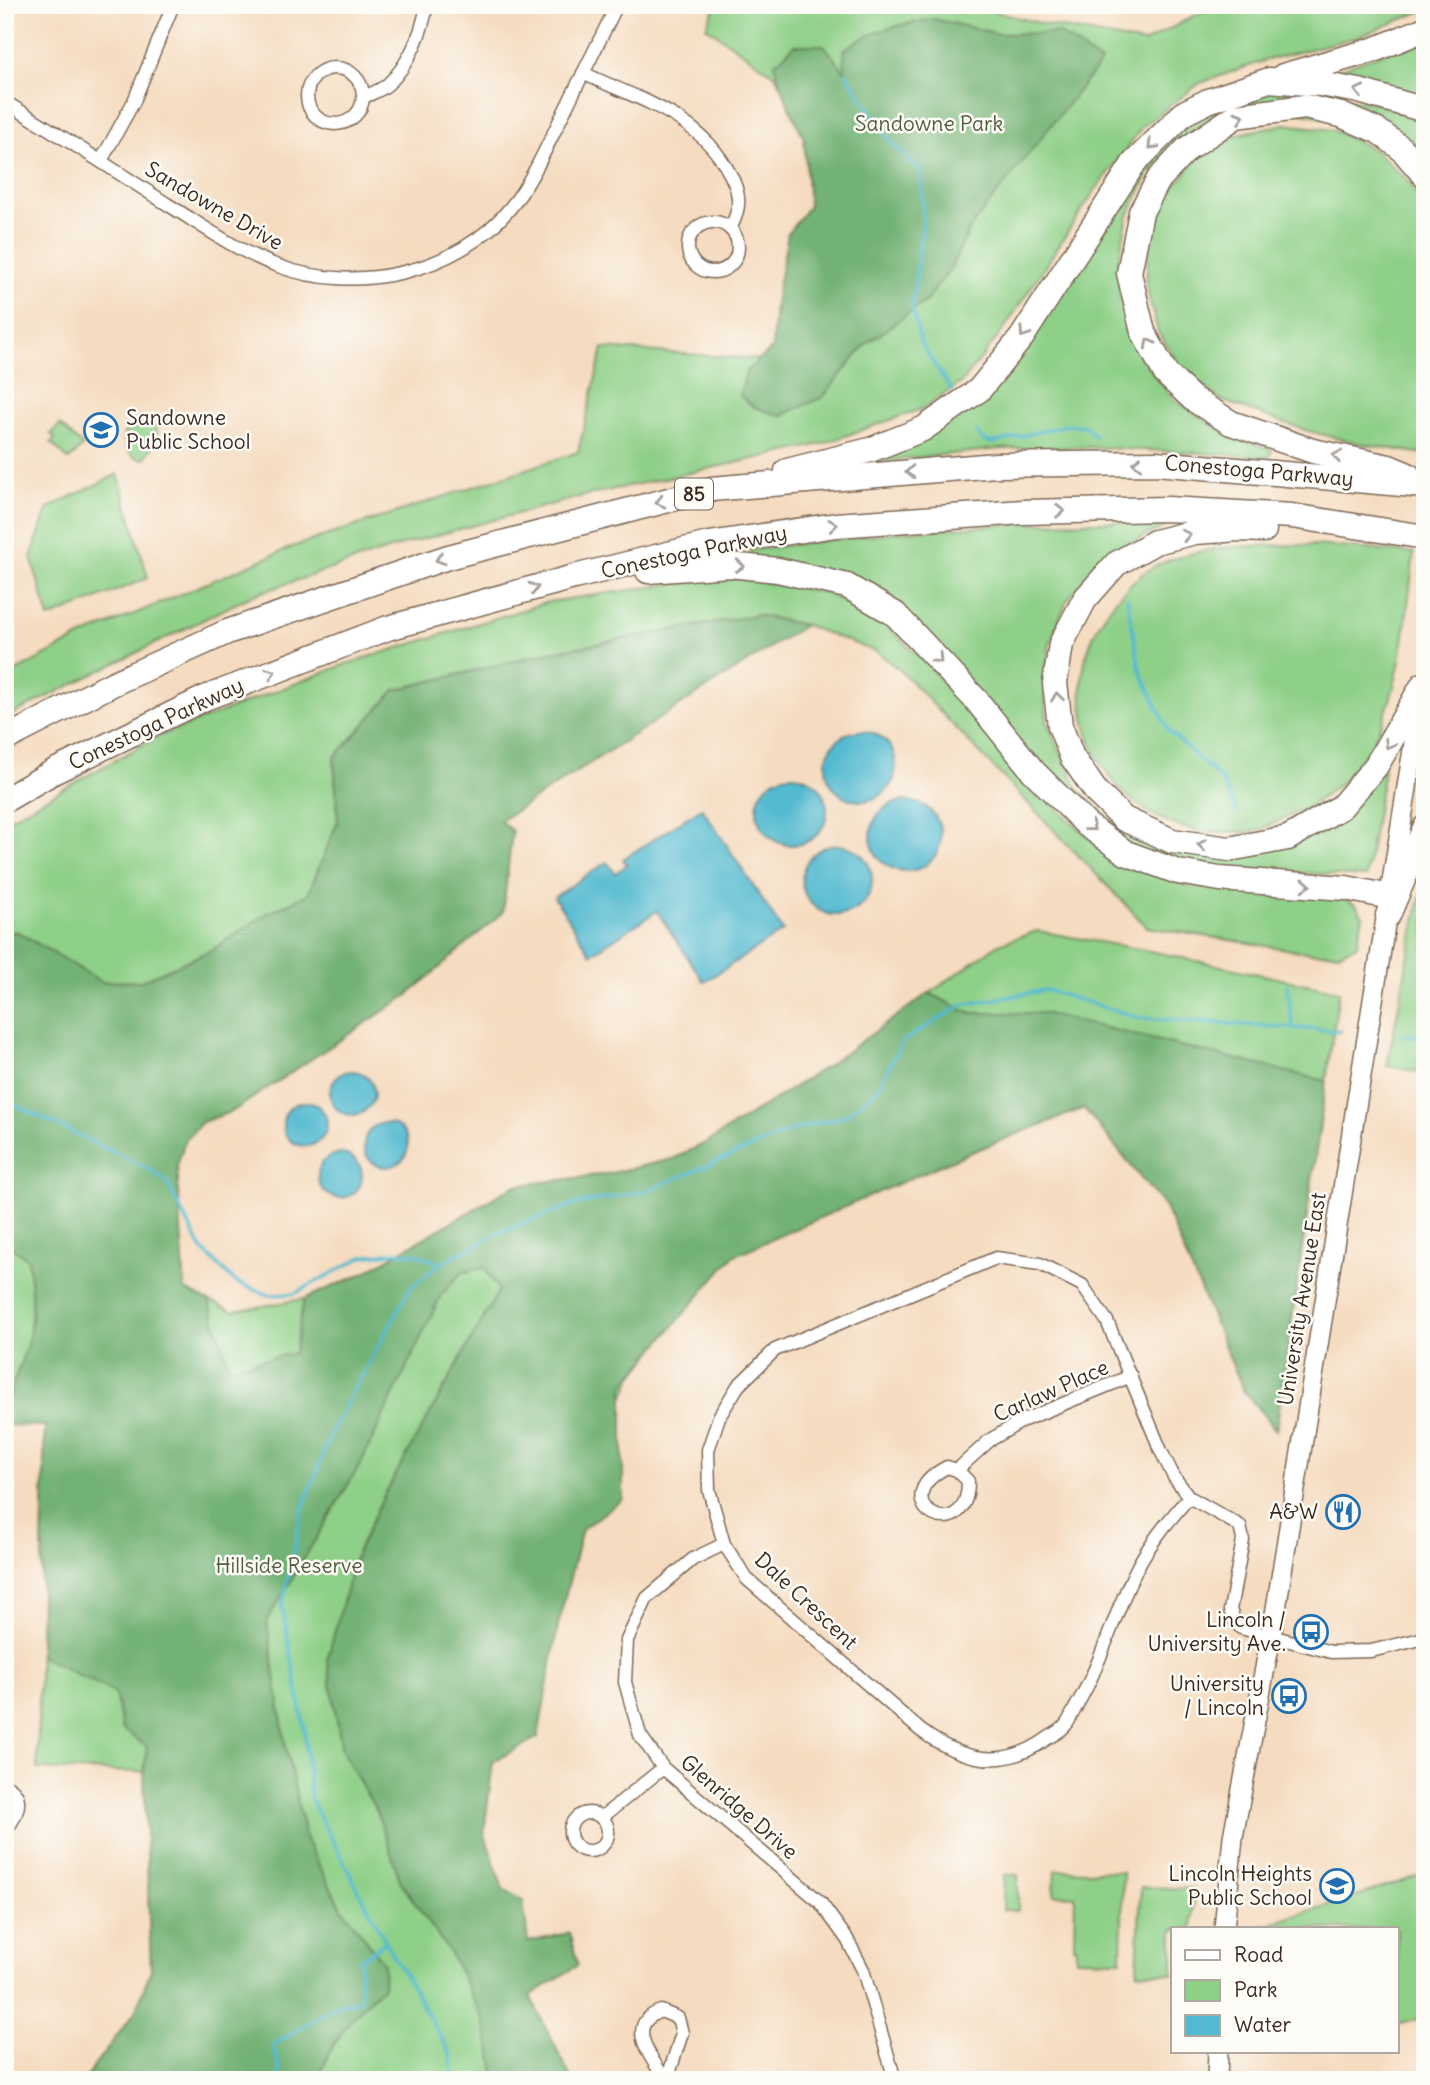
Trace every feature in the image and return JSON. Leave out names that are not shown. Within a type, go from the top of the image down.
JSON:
[{"type":"highway","points":[[711,489],[870,450],[923,429],[979,390],[1022,337],[1134,163],[1184,113],[1208,101],[1376,49],[1425,29]]},
{"type":"highway","points":[[1269,80],[1320,84],[1359,91],[1425,110]]},
{"type":"highway","points":[[1425,176],[1401,148],[1378,131],[1341,115],[1305,107],[1236,116],[1187,149],[1159,179],[1141,212],[1129,273],[1143,332],[1166,374],[1193,399],[1231,423],[1313,451],[1389,467],[1425,484]]},
{"type":"highway","name":"Conestoga Parkway","points":[[5,739],[114,683],[227,632],[449,557],[711,489],[996,465],[1156,463],[1425,484]]},
{"type":"highway","name":"Conestoga Parkway","points":[[5,800],[53,772],[205,698],[388,628],[574,577],[709,544],[836,525],[1023,512],[1168,509],[1292,516],[1425,537]]},
{"type":"highway","points":[[1379,529],[1310,533],[1239,529],[1195,532],[1155,542],[1116,564],[1085,599],[1061,644],[1055,683],[1060,726],[1072,757],[1097,793],[1124,819],[1172,841],[1229,849],[1288,838],[1341,807],[1376,766],[1424,680]]},
{"type":"highway","points":[[574,577],[729,565],[778,570],[847,586],[895,614],[977,701],[1042,780],[1087,825],[1126,853],[1178,872],[1220,879],[1346,888],[1389,906],[1425,828]]},
{"type":"main road","name":"University Avenue East","points":[[1224,1927],[1233,1837],[1271,1636],[1424,680]]},
{"type":"main road","points":[[1217,2080],[1218,2054]]},
{"type":"street","points":[[100,161],[134,101],[173,5]]},
{"type":"street","points":[[364,97],[387,86],[406,64],[425,19],[427,5]]},
{"type":"street","name":"Sandowne Drive","points":[[5,102],[213,233],[279,267],[335,279],[389,275],[426,267],[455,253],[483,234],[509,209],[530,181],[617,5]]},
{"type":"street","points":[[336,67],[346,69],[356,76],[364,97],[362,107],[353,119],[344,124],[331,125],[312,114],[306,95],[310,82],[320,72],[336,67]]},
{"type":"street","points":[[583,73],[678,117],[700,133],[721,155],[737,186],[739,212],[730,229]]},
{"type":"street","points":[[708,222],[716,222],[730,229],[738,242],[738,250],[731,264],[718,272],[702,270],[696,266],[691,259],[688,244],[694,230],[708,222]]},
{"type":"street","name":"Dale Crescent","points":[[1189,1497],[1139,1564],[1086,1690],[1065,1726],[1039,1744],[1015,1755],[989,1758],[965,1756],[943,1747],[920,1731],[747,1579],[724,1544],[709,1490],[708,1450],[719,1417],[738,1386],[775,1350],[996,1258],[1040,1264],[1082,1285],[1107,1321],[1161,1451],[1174,1477],[1189,1497],[1240,1526],[1243,1540],[1230,1610],[1241,1628],[1271,1636]]},
{"type":"street","name":"Carlaw Place","points":[[957,1470],[990,1440],[1024,1420],[1131,1376]]},
{"type":"street","name":"Carlaw Place","points":[[947,1466],[957,1470],[968,1481],[968,1497],[962,1511],[951,1517],[938,1517],[926,1510],[920,1498],[922,1484],[947,1466]]},
{"type":"street","name":"Glenridge Drive","points":[[724,1544],[693,1559],[647,1598],[627,1640],[625,1682],[640,1735],[663,1768],[820,1902],[847,1938],[863,1970],[895,2080]]},
{"type":"street","points":[[1271,1636],[1331,1652],[1356,1653],[1425,1638]]},
{"type":"street","points":[[601,1818],[663,1768]]},
{"type":"street","points":[[5,1785],[18,1797],[18,1814],[5,1832]]},
{"type":"street","points":[[661,2011],[678,2018],[682,2033],[666,2080],[641,2040],[641,2028],[650,2015],[661,2011]]},
{"type":"green space","points":[[716,5],[969,5],[1043,24],[1144,43],[1214,5],[1425,5],[1425,10],[1357,37],[1263,61],[1200,83],[1143,126],[1096,189],[1001,333],[963,381],[924,408],[822,444],[583,496],[408,543],[253,595],[5,718],[5,677],[80,637],[292,547],[578,452],[603,348],[798,362],[829,258],[812,138],[775,75],[706,27]]},
{"type":"green space","name":"Sandowne Park","points":[[933,19],[999,34],[1059,33],[1101,62],[970,228],[952,266],[927,300],[865,345],[823,397],[781,416],[754,407],[740,396],[747,370],[772,349],[775,304],[788,233],[809,206],[804,138],[774,64],[795,45],[824,45],[845,72],[844,50],[854,43],[886,29]]},
{"type":"green space","points":[[1425,37],[1425,99],[1329,73]]},
{"type":"green space","points":[[1262,88],[1375,103],[1425,122],[1425,163],[1397,135],[1257,102],[1217,113],[1180,138],[1149,173],[1128,216],[1118,262],[1120,297],[1141,358],[1172,398],[1220,430],[1272,450],[1270,457],[1089,447],[999,449],[877,462],[875,455],[966,413],[1165,138],[1220,98]]},
{"type":"green space","points":[[1285,124],[1333,130],[1375,150],[1410,183],[1425,213],[1425,454],[1361,444],[1308,431],[1223,401],[1184,372],[1158,332],[1146,286],[1149,239],[1167,195],[1198,158],[1239,134]]},
{"type":"green space","points":[[149,423],[157,431],[154,445],[144,459],[135,457],[125,443],[124,433],[137,425]]},
{"type":"green space","points":[[60,425],[83,446],[69,460],[51,443],[55,438],[51,434]]},
{"type":"green space","points":[[118,474],[148,578],[49,618],[31,557],[48,508]]},
{"type":"green space","points":[[1164,521],[1165,527],[1102,559],[1067,600],[1050,644],[1044,680],[1047,722],[1078,790],[1116,824],[1243,855],[1384,769],[1366,877],[1175,863],[1128,847],[1081,810],[891,602],[751,559],[750,550],[897,532],[1029,523]]},
{"type":"green space","points":[[1314,545],[1414,553],[1397,675],[1391,699],[1372,743],[1346,778],[1335,788],[1311,805],[1256,831],[1189,829],[1153,815],[1123,792],[1100,762],[1086,728],[1082,690],[1088,652],[1105,615],[1120,595],[1139,577],[1172,559],[1232,547]]},
{"type":"green space","points":[[725,576],[827,593],[887,626],[929,666],[1036,790],[1118,863],[1189,886],[1343,898],[1356,905],[1363,916],[1357,945],[1339,953],[1312,953],[1147,927],[901,671],[877,652],[805,625],[757,615],[551,652],[395,690],[334,758],[338,821],[309,894],[266,914],[212,950],[141,981],[102,982],[18,932],[5,933],[5,821],[157,737],[346,664],[548,602]]},
{"type":"green space","name":"Hillside Reserve","points":[[757,615],[805,625],[500,821],[512,831],[503,912],[408,995],[233,1111],[202,1122],[185,1140],[177,1166],[185,1290],[209,1301],[229,1367],[294,1353],[304,1299],[362,1274],[514,1186],[607,1174],[673,1159],[706,1143],[827,1066],[929,993],[969,1013],[1043,1013],[1326,1081],[1276,1430],[1244,1391],[1165,1207],[1084,1108],[968,1153],[733,1256],[623,1385],[623,1499],[582,1529],[558,1625],[538,1737],[493,1762],[484,1832],[503,1889],[523,1901],[528,1942],[569,1933],[578,1965],[530,1996],[572,2080],[497,2080],[484,2021],[450,1953],[401,1883],[377,1812],[342,1751],[327,1660],[355,1557],[381,1501],[499,1290],[484,1268],[461,1273],[441,1295],[361,1463],[267,1621],[285,1743],[306,1840],[338,1902],[384,1964],[383,1987],[344,2029],[329,2054],[319,2080],[84,2080],[135,2012],[151,1970],[144,1772],[147,1747],[122,1729],[115,1693],[40,1656],[45,1426],[5,1425],[10,1393],[28,1341],[32,1310],[28,1259],[5,1244],[5,933],[18,932],[102,982],[141,981],[212,950],[266,914],[308,894],[338,821],[334,758],[395,690],[551,652]]},
{"type":"green space","points":[[1425,884],[1425,1073],[1387,1066],[1419,902]]},
{"type":"green space","name":"Hillside Reserve","points":[[1037,931],[1145,950],[1339,991],[1276,1430],[1244,1391],[1165,1207],[1084,1108],[736,1245],[631,1379],[432,1867],[551,2080],[84,2080],[135,2012],[151,1970],[144,1772],[37,1769],[45,1425],[215,1322],[209,1301],[233,1311],[304,1299],[362,1274],[514,1186],[607,1174],[673,1159],[706,1143],[827,1066],[999,944]]},
{"type":"green space","points":[[5,1244],[28,1259],[32,1304],[29,1339],[5,1408]]},
{"type":"green space","points":[[1055,1870],[1123,1872],[1121,1960],[1076,1959],[1075,1896],[1054,1895]]},
{"type":"green space","points":[[1425,1874],[1425,2017],[1398,2025],[1398,1927],[1259,1927]]},
{"type":"green space","points":[[1004,1875],[1018,1875],[1018,1910],[1003,1910]]},
{"type":"green space","points":[[1141,1887],[1194,1889],[1192,1927],[1171,1927],[1171,1974],[1137,1972]]},
{"type":"water","points":[[854,731],[868,731],[881,737],[890,746],[896,766],[894,779],[886,791],[868,801],[854,801],[841,795],[832,786],[826,773],[826,759],[832,746],[841,737]]},
{"type":"water","points":[[785,775],[799,775],[812,781],[821,790],[827,810],[825,823],[817,835],[799,845],[785,845],[772,839],[763,830],[757,817],[757,803],[763,790],[772,781]]},
{"type":"water","points":[[899,801],[913,801],[926,807],[935,816],[941,836],[939,849],[931,861],[913,871],[899,871],[886,865],[877,856],[871,843],[871,829],[877,816],[886,807]]},
{"type":"water","points":[[702,808],[783,931],[704,982],[657,911],[591,954],[554,897],[607,862],[615,873],[627,865],[623,859]]},
{"type":"water","points":[[830,845],[844,845],[857,851],[866,860],[872,880],[870,893],[862,905],[844,915],[830,915],[817,909],[808,900],[802,887],[802,873],[808,860],[817,851]]},
{"type":"water","points":[[352,1071],[367,1078],[374,1093],[367,1108],[352,1115],[337,1108],[330,1093],[337,1078]]},
{"type":"water","points":[[305,1102],[320,1109],[327,1124],[320,1139],[305,1146],[290,1139],[283,1124],[290,1109]]},
{"type":"water","points":[[386,1123],[401,1130],[408,1145],[401,1160],[386,1167],[371,1160],[364,1145],[371,1130]]},
{"type":"water","points":[[340,1154],[355,1161],[362,1176],[355,1191],[340,1198],[325,1191],[318,1176],[325,1161]]},
{"type":"waterway","points":[[846,73],[890,141],[921,172],[923,220],[912,308],[921,344],[952,391]]},
{"type":"waterway","points":[[977,432],[983,440],[993,443],[1066,425],[1085,426],[1095,436]]},
{"type":"waterway","points":[[1127,598],[1140,670],[1168,730],[1221,779],[1237,813]]},
{"type":"waterway","points":[[1287,985],[1293,1027]]},
{"type":"waterway","points":[[454,2080],[451,2055],[386,1942],[311,1800],[304,1725],[282,1606],[303,1508],[332,1430],[410,1288],[440,1264],[497,1233],[573,1205],[646,1191],[793,1130],[845,1116],[877,1089],[903,1041],[962,1005],[1046,990],[1140,1018],[1341,1031]]},
{"type":"waterway","points":[[1402,1035],[1425,1037]]},
{"type":"waterway","points":[[5,1100],[150,1170],[166,1181],[201,1248],[235,1282],[269,1295],[294,1294],[362,1257],[396,1252],[417,1254],[440,1264]]},
{"type":"waterway","points":[[274,2080],[280,2072],[273,2045],[336,2006],[360,2000],[360,1959],[386,1942]]},
{"type":"place","name":"Sandowne Public School","points":[[101,430]]},
{"type":"place","name":"A&W","points":[[1343,1512]]},
{"type":"place","name":"Lincoln / University Ave.","points":[[1311,1632]]},
{"type":"place","name":"University / Lincoln","points":[[1289,1696]]},
{"type":"place","name":"Lincoln Heights Public School","points":[[1337,1886]]}]
